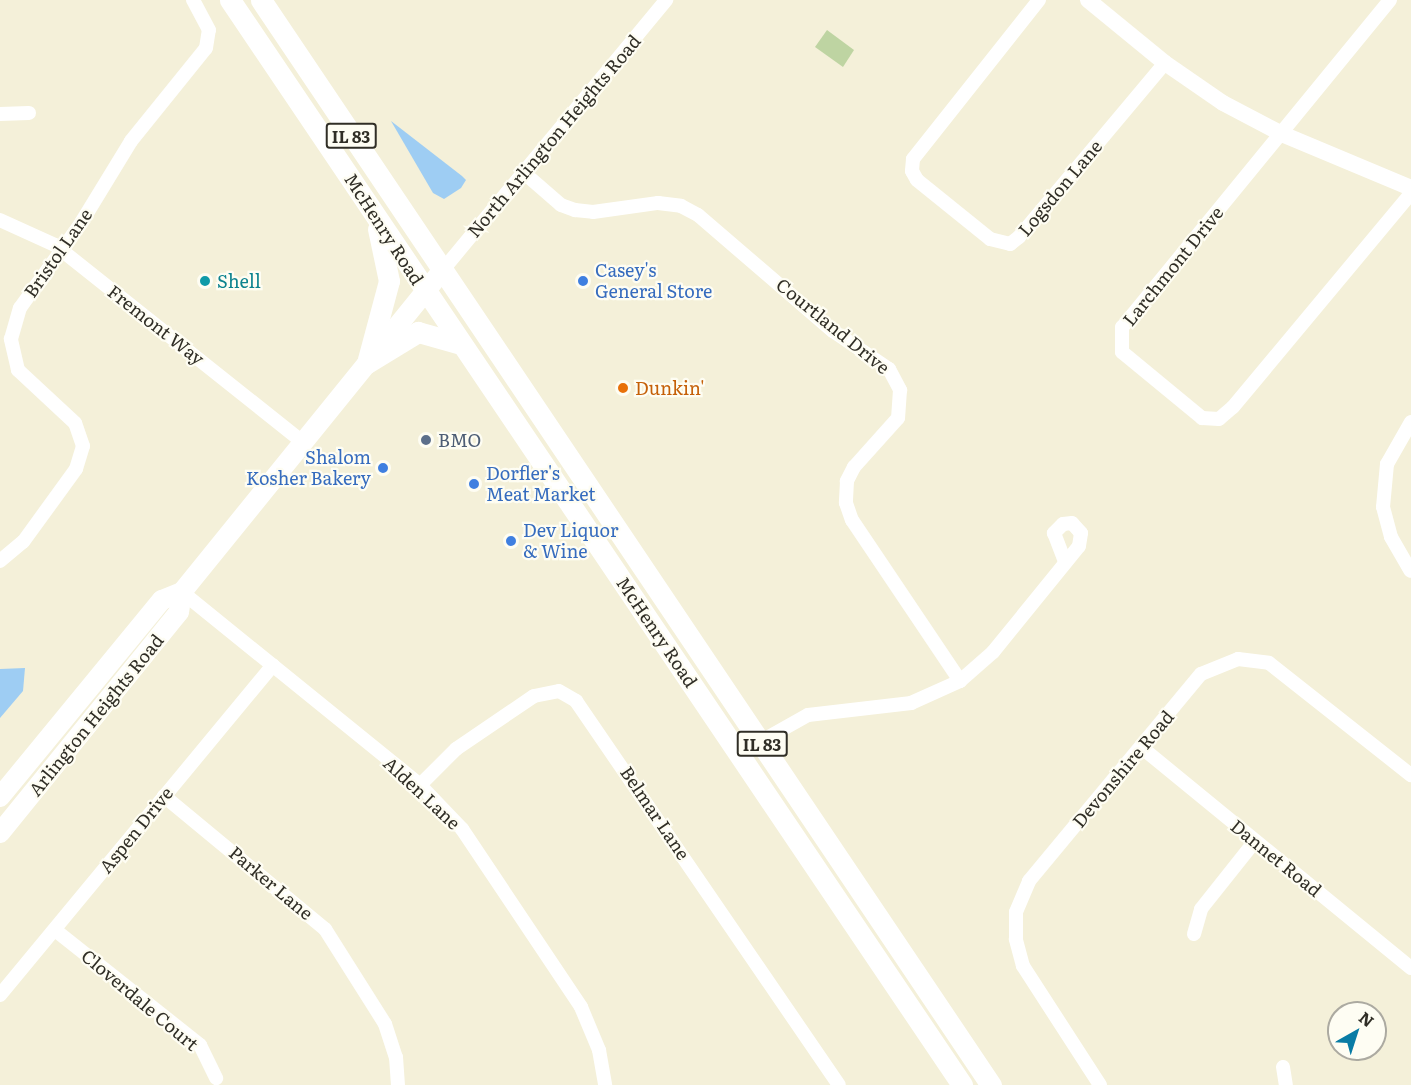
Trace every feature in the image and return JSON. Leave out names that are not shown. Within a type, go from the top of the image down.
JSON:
[{"type":"main road","name":"McHenry Road","points":[[230,0],[962,1085]]},
{"type":"main road","name":"McHenry Road","points":[[261,0],[991,1085]]},
{"type":"main road","points":[[367,363],[389,281],[373,211]]},
{"type":"main road","name":"Arlington Heights Road","points":[[0,797],[162,600],[182,592],[442,272]]},
{"type":"main road","points":[[367,363],[418,332],[460,344]]},
{"type":"main road","name":"Arlington Heights Road","points":[[0,833],[179,612],[182,592]]},
{"type":"street","name":"Bristol Lane","points":[[0,561],[23,542],[82,456],[83,440],[75,423],[27,380],[13,358],[11,339],[20,308],[61,250],[131,141],[207,48],[209,30],[193,0]]},
{"type":"street","name":"North Arlington Heights Road","points":[[442,272],[666,0]]},
{"type":"street","name":"Logsdon Lane","points":[[1039,0],[913,159],[912,171],[917,180],[990,239],[1010,244],[1019,237],[1165,63]]},
{"type":"street","points":[[1088,0],[1165,63],[1223,103],[1282,134],[1411,188]]},
{"type":"street","name":"Larchmont Drive","points":[[1390,0],[1122,327],[1122,352],[1202,418],[1219,419],[1233,408],[1411,193]]},
{"type":"street","points":[[0,114],[29,113]]},
{"type":"street","name":"Courtland Drive","points":[[523,172],[561,205],[575,210],[593,212],[658,203],[681,206],[698,215],[833,331],[889,369],[900,390],[898,418],[854,467],[847,482],[846,503],[852,520],[960,681]]},
{"type":"street","name":"Fremont Way","points":[[0,220],[31,231],[61,250],[304,443]]},
{"type":"street","points":[[1411,422],[1387,465],[1383,507],[1391,537],[1411,571]]},
{"type":"street","points":[[740,753],[808,715],[911,703],[960,681],[993,652],[1065,561]]},
{"type":"street","name":"Alden Lane","points":[[182,592],[420,785],[462,829],[581,1007],[599,1050],[605,1085]]},
{"type":"street","name":"Devonshire Road","points":[[1100,1085],[1023,966],[1016,939],[1017,912],[1029,881],[1201,674],[1225,661],[1249,659],[1281,669],[1411,775]]},
{"type":"street","name":"Aspen Drive","points":[[0,995],[273,665]]},
{"type":"street","name":"Belmar Lane","points":[[420,785],[456,749],[534,696],[559,691],[576,701],[586,710],[839,1085]]},
{"type":"street","name":"Dannet Road","points":[[1141,747],[1411,968]]},
{"type":"street","name":"Parker Lane","points":[[164,796],[325,928],[385,1024],[396,1057],[398,1085]]},
{"type":"street","points":[[1194,934],[1201,909],[1255,841]]},
{"type":"street","name":"Cloverdale Court","points":[[55,930],[200,1045],[216,1078]]},
{"type":"street","points":[[1283,1067],[1286,1085]]},
{"type":"green space","points":[[827,30],[854,50],[843,67],[815,47]]},
{"type":"water","points":[[391,121],[462,176],[466,180],[461,188],[444,199],[433,193]]},
{"type":"water","points":[[25,668],[23,691],[0,718],[0,669]]},
{"type":"place","name":"Shell","points":[[205,281]]},
{"type":"place","name":"Casey's General Store","points":[[583,281]]},
{"type":"place","name":"Dunkin'","points":[[623,388]]},
{"type":"place","name":"BMO","points":[[426,440]]},
{"type":"place","name":"Shalom Kosher Bakery","points":[[383,468]]},
{"type":"place","name":"Dorfler's Meat Market","points":[[474,484]]},
{"type":"place","name":"Dev Liquor & Wine","points":[[511,541]]}]
